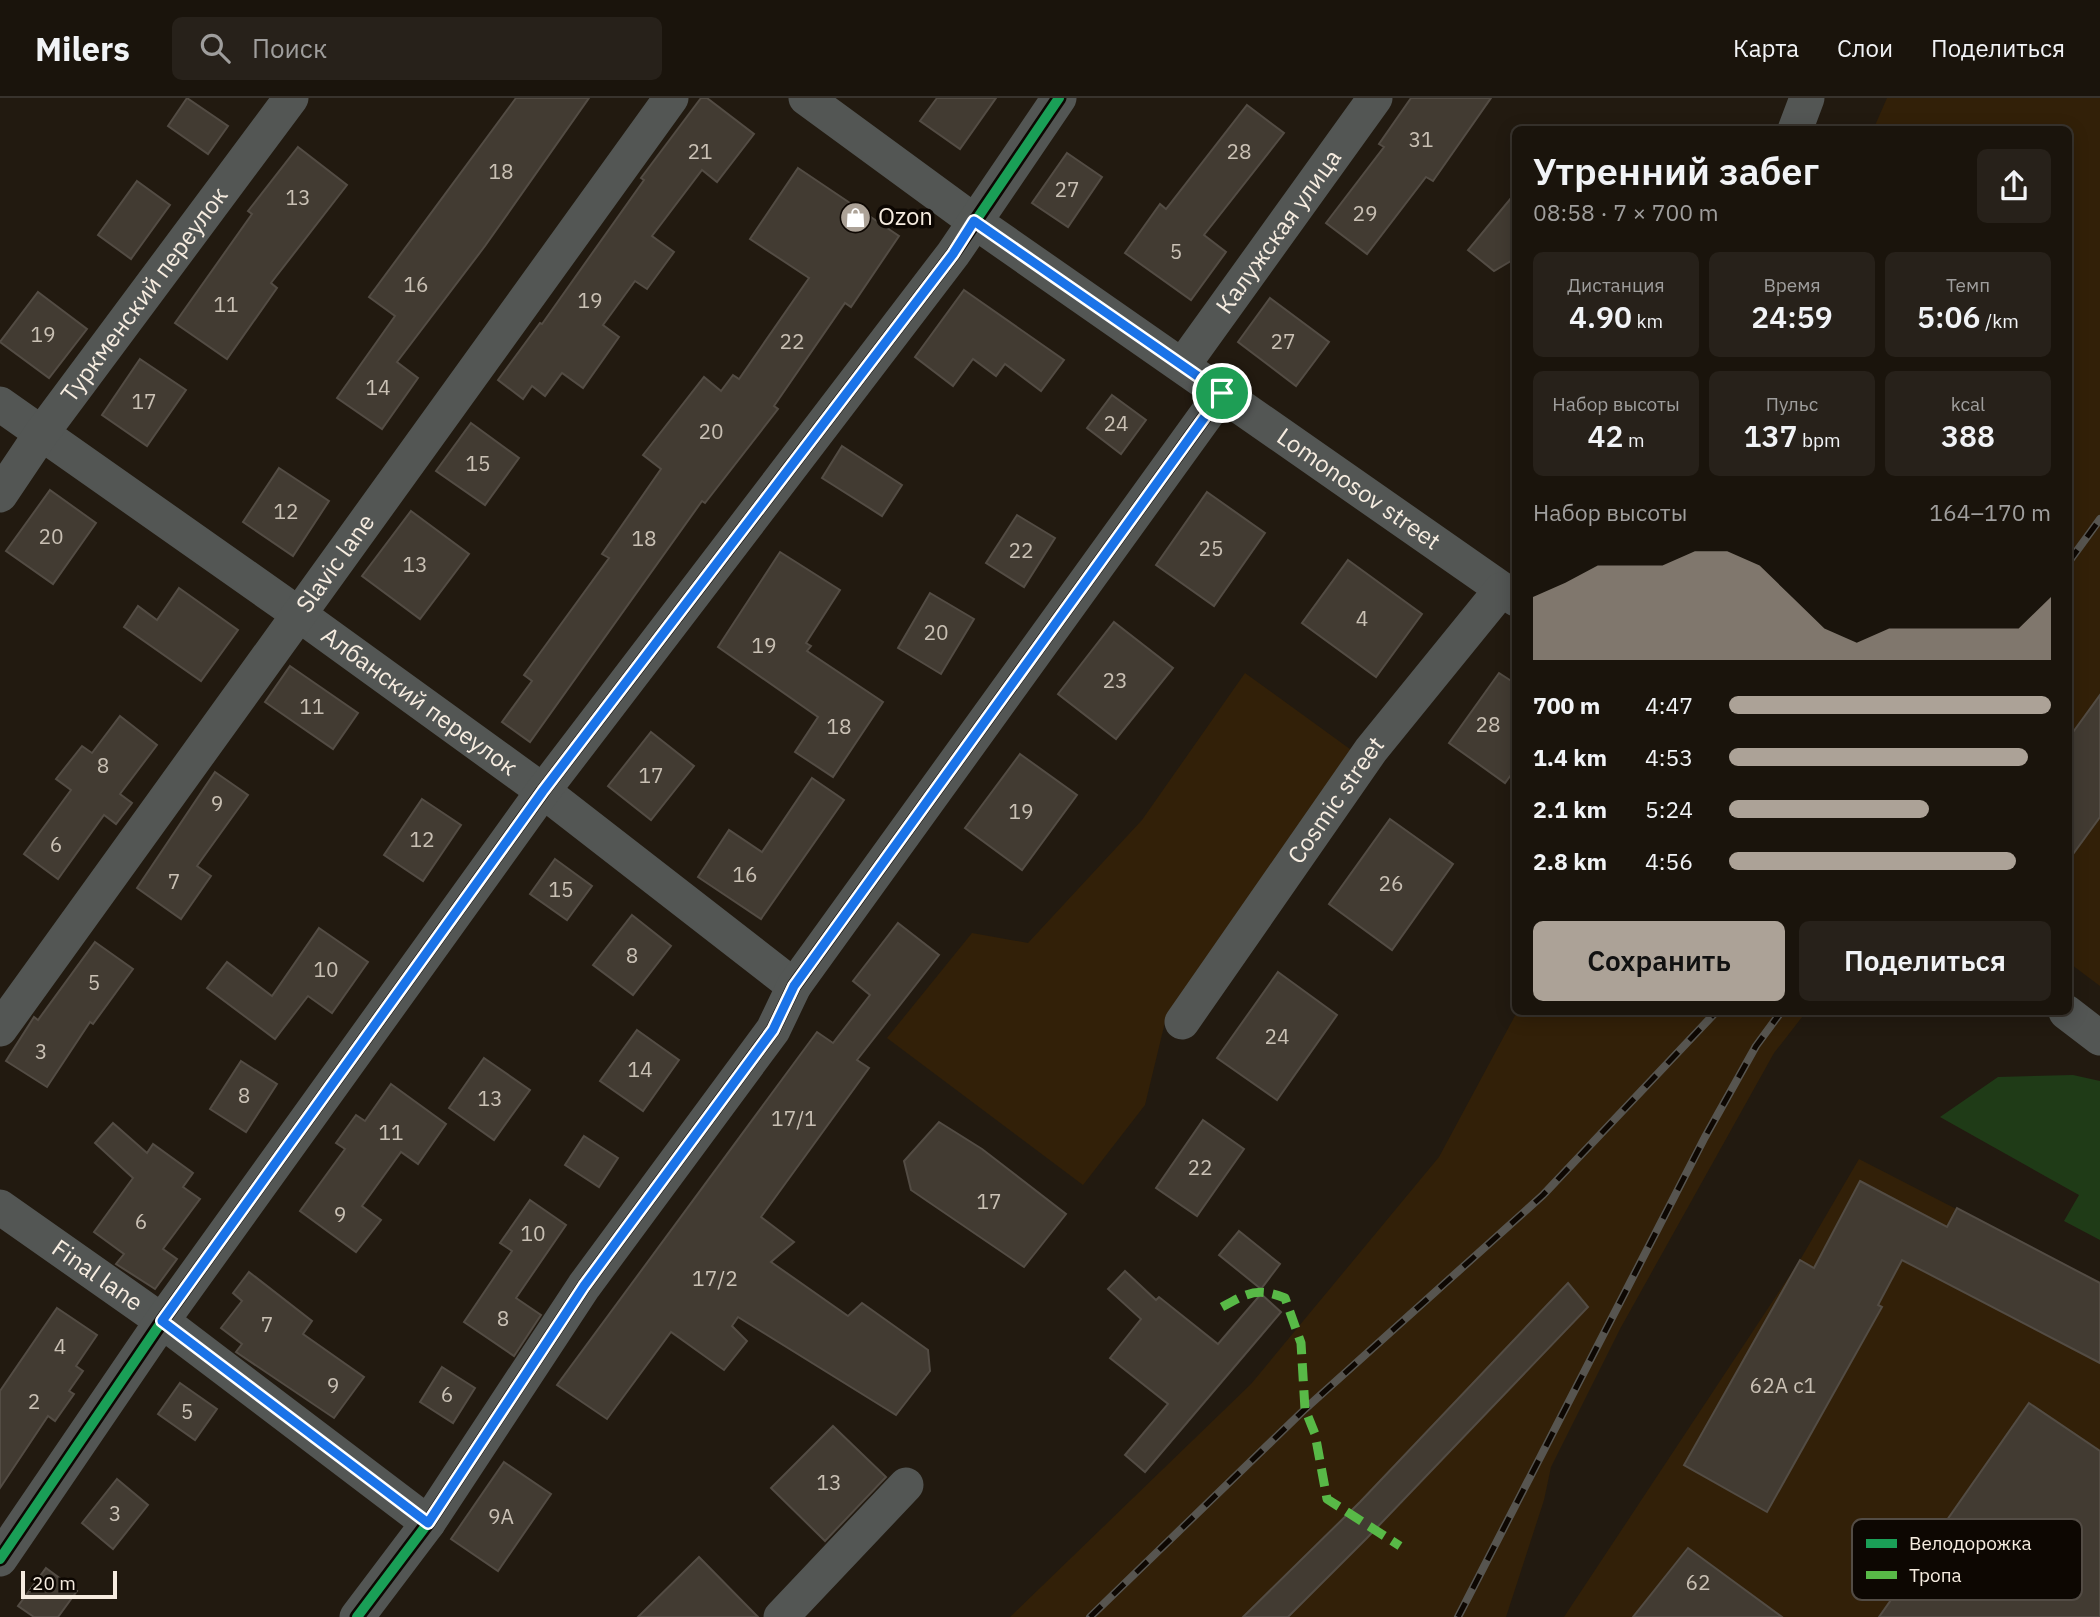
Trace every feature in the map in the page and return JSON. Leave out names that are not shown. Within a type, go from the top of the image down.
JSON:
[{"type":"street","name":"Туркменский переулок","points":[[0,495],[41,434],[291,98]]},
{"type":"street","name":"Slavic lane","points":[[0,1029],[297,613],[671,98]]},
{"type":"street","name":"Lomonosov street","points":[[806,98],[974,221],[1508,595]]},
{"type":"street","points":[[0,1559],[162,1321],[543,791],[953,254],[1059,98]]},
{"type":"street","name":"Калужская улица","points":[[1183,365],[1375,98]]},
{"type":"street","points":[[1796,126],[1807,98]]},
{"type":"street","points":[[357,1617],[428,1523],[584,1286],[773,1030],[794,986],[1222,393]]},
{"type":"street","name":"Албанский переулок","points":[[0,404],[297,613],[543,791],[794,986]]},
{"type":"street","name":"Cosmic street","points":[[1182,1022],[1371,750],[1508,595]]},
{"type":"street","points":[[2070,1015],[2100,1038]]},
{"type":"street","name":"Final lane","points":[[0,1206],[162,1321],[428,1523]]},
{"type":"street","points":[[781,1617],[906,1485]]},
{"type":"shaded area","points":[[1887,98],[2100,98],[2100,986],[2072,965],[2072,126],[1875,126]]},
{"type":"shaded area","points":[[1245,673],[1354,752],[1166,1018],[1145,1105],[1083,1185],[887,1038],[972,933],[1028,943],[1142,820]]},
{"type":"shaded area","points":[[1515,1015],[1804,1015],[1774,1053],[1620,1329],[1551,1467],[1544,1500],[1506,1617],[1010,1617],[1251,1384],[1439,1157]]},
{"type":"shaded area","points":[[1859,1159],[2100,1283],[2100,1617],[1564,1617],[1800,1260]]},
{"type":"green space","points":[[2073,1075],[2100,1081],[2100,1240],[2064,1221],[2079,1195],[1940,1117],[1998,1077]]},
{"type":"building","points":[[187,98],[228,126],[208,154],[168,126]]},
{"type":"building","points":[[516,98],[589,98],[485,246],[397,362],[418,378],[382,429],[337,398],[395,316],[369,297]]},
{"type":"building","points":[[701,98],[707,98],[754,134],[717,182],[702,170],[652,236],[674,252],[647,289],[635,281],[603,325],[619,337],[583,388],[562,373],[545,396],[532,386],[523,399],[498,380],[540,323],[542,324],[644,180],[641,178]]},
{"type":"building","points":[[937,98],[996,98],[960,149],[920,121]]},
{"type":"building","points":[[1411,98],[1491,98],[1433,181],[1426,177],[1367,254],[1326,223],[1384,147],[1379,144]]},
{"type":"building","points":[[1247,105],[1284,133],[1204,235],[1226,252],[1191,300],[1125,253],[1160,204],[1166,209]]},
{"type":"building","points":[[298,147],[347,185],[271,283],[277,288],[227,359],[175,323],[252,214],[248,211]]},
{"type":"building","points":[[1067,153],[1102,177],[1068,227],[1032,203]]},
{"type":"building","points":[[798,168],[899,236],[851,307],[845,303],[774,406],[778,409],[705,503],[702,501],[530,742],[502,722],[532,681],[524,675],[609,558],[602,554],[661,469],[643,455],[704,377],[721,391],[733,375],[739,379],[809,278],[750,239]]},
{"type":"building","points":[[137,181],[170,205],[131,259],[98,235]]},
{"type":"building","points":[[1512,197],[1512,260],[1494,271],[1468,250]]},
{"type":"building","points":[[964,290],[1064,360],[1041,391],[1005,364],[996,376],[973,359],[953,386],[915,357]]},
{"type":"building","points":[[38,292],[87,329],[49,378],[0,342]]},
{"type":"building","points":[[1270,298],[1329,342],[1296,386],[1238,342]]},
{"type":"building","points":[[140,359],[186,390],[147,446],[102,415]]},
{"type":"building","points":[[1112,395],[1146,420],[1121,454],[1087,428]]},
{"type":"building","points":[[471,423],[519,458],[485,505],[436,471]]},
{"type":"building","points":[[842,446],[902,485],[882,516],[822,478]]},
{"type":"building","points":[[279,468],[329,501],[293,556],[243,522]]},
{"type":"building","points":[[50,490],[96,523],[53,584],[6,551]]},
{"type":"building","points":[[1207,492],[1265,533],[1214,606],[1156,565]]},
{"type":"building","points":[[411,511],[469,554],[420,619],[362,576]]},
{"type":"building","points":[[1017,515],[1055,538],[1024,587],[986,563]]},
{"type":"building","points":[[780,552],[840,590],[806,643],[811,646],[807,651],[883,702],[833,777],[795,752],[818,717],[718,647]]},
{"type":"building","points":[[1348,560],[1422,614],[1376,677],[1302,623]]},
{"type":"building","points":[[179,588],[238,630],[201,681],[124,627],[138,606],[157,620]]},
{"type":"building","points":[[930,593],[974,619],[941,674],[898,648]]},
{"type":"building","points":[[1114,622],[1173,668],[1116,739],[1058,694]]},
{"type":"building","points":[[290,666],[358,713],[333,749],[265,702]]},
{"type":"building","points":[[1499,673],[1512,681],[1512,773],[1505,783],[1449,743]]},
{"type":"building","points":[[2100,695],[2100,817],[2072,856],[2072,734]]},
{"type":"building","points":[[120,716],[157,745],[120,794],[132,803],[116,824],[104,815],[58,879],[24,854],[71,790],[56,779],[82,746],[92,753]]},
{"type":"building","points":[[651,732],[694,766],[651,820],[608,786]]},
{"type":"building","points":[[1020,754],[1077,795],[1022,870],[965,828]]},
{"type":"building","points":[[215,772],[248,795],[197,866],[211,876],[181,919],[137,888]]},
{"type":"building","points":[[812,778],[844,800],[761,919],[698,877],[729,830],[762,852]]},
{"type":"building","points":[[422,799],[461,825],[423,881],[384,855]]},
{"type":"building","points":[[1390,819],[1453,864],[1392,950],[1329,904]]},
{"type":"building","points":[[555,859],[592,886],[567,920],[530,894]]},
{"type":"building","points":[[632,915],[671,946],[633,995],[593,965]]},
{"type":"building","points":[[898,923],[939,955],[857,1060],[869,1068],[761,1217],[794,1242],[771,1262],[848,1316],[862,1303],[928,1350],[930,1371],[896,1415],[738,1317],[732,1326],[747,1341],[724,1370],[671,1332],[607,1419],[557,1385],[817,1032],[833,1043],[870,995],[853,981]]},
{"type":"building","points":[[319,928],[368,962],[332,1013],[308,996],[275,1039],[207,988],[227,962],[272,996]]},
{"type":"building","points":[[95,942],[133,969],[93,1024],[90,1022],[47,1087],[6,1061],[34,1017],[38,1020]]},
{"type":"building","points":[[1278,972],[1337,1015],[1277,1100],[1217,1058]]},
{"type":"building","points":[[637,1030],[679,1060],[643,1111],[600,1081]]},
{"type":"building","points":[[484,1058],[530,1090],[494,1140],[449,1108]]},
{"type":"building","points":[[241,1061],[277,1084],[246,1132],[210,1109]]},
{"type":"building","points":[[391,1084],[446,1124],[418,1164],[401,1152],[362,1206],[381,1220],[356,1252],[300,1211],[345,1149],[336,1143],[356,1115],[365,1121]]},
{"type":"building","points":[[1203,1120],[1244,1149],[1197,1216],[1156,1188]]},
{"type":"building","points":[[939,1122],[982,1149],[1066,1214],[1024,1267],[911,1190],[904,1161]]},
{"type":"building","points":[[113,1123],[147,1153],[153,1144],[193,1173],[183,1187],[200,1199],[163,1249],[177,1259],[155,1289],[116,1264],[124,1254],[94,1232],[133,1178],[95,1143]]},
{"type":"building","points":[[584,1136],[618,1158],[599,1187],[565,1165]]},
{"type":"building","points":[[1860,1181],[1947,1227],[1957,1208],[2100,1283],[2100,1363],[1902,1260],[1878,1305],[1882,1307],[1767,1512],[1684,1465],[1800,1260],[1814,1268]]},
{"type":"building","points":[[530,1200],[566,1225],[516,1298],[541,1315],[514,1356],[464,1322],[512,1251],[500,1243]]},
{"type":"building","points":[[1239,1231],[1280,1264],[1261,1289],[1219,1255]]},
{"type":"building","points":[[1125,1271],[1156,1300],[1159,1297],[1218,1344],[1261,1294],[1281,1312],[1145,1472],[1125,1455],[1168,1404],[1110,1358],[1141,1319],[1108,1289]]},
{"type":"building","points":[[249,1272],[312,1321],[303,1334],[364,1377],[334,1418],[236,1352],[242,1344],[221,1328],[242,1301],[233,1293]]},
{"type":"building","points":[[1568,1283],[1588,1307],[1366,1539],[1288,1617],[1243,1617],[1360,1502]]},
{"type":"building","points":[[57,1308],[97,1335],[76,1366],[83,1371],[69,1391],[74,1394],[55,1421],[48,1416],[0,1488],[0,1391]]},
{"type":"building","points":[[442,1367],[475,1388],[453,1423],[420,1402]]},
{"type":"building","points":[[180,1383],[217,1409],[195,1440],[158,1414]]},
{"type":"building","points":[[2029,1403],[2100,1451],[2100,1617],[1879,1617],[1891,1600],[2082,1600],[2082,1519],[1948,1519]]},
{"type":"building","points":[[833,1426],[886,1477],[825,1541],[771,1488]]},
{"type":"building","points":[[504,1462],[551,1494],[498,1571],[451,1539]]},
{"type":"building","points":[[117,1479],[148,1505],[113,1549],[82,1523]]},
{"type":"building","points":[[1688,1548],[1782,1617],[1633,1617]]},
{"type":"building","points":[[699,1557],[758,1617],[638,1617]]},
{"type":"building","points":[[46,1568],[77,1591],[58,1617],[34,1617],[18,1606]]},
{"type":"railway","points":[[2072,558],[2100,519]]},
{"type":"railway","points":[[1090,1617],[1305,1409],[1543,1195],[1713,1015]]},
{"type":"railway","points":[[1458,1617],[1705,1137],[1756,1046],[1779,1015]]},
{"type":"marked path","points":[[1222,1307],[1252,1293],[1267,1293],[1285,1298],[1301,1343],[1305,1409],[1315,1434],[1327,1499],[1400,1546]]},
{"type":"cycle path","points":[[0,1559],[162,1321],[543,791],[953,254],[1059,98]]},
{"type":"cycle path","points":[[357,1617],[428,1523],[584,1286],[773,1030],[794,986],[1222,393]]},
{"type":"place","name":"Ozon","points":[[855,217]]},
{"type":"route","points":[[974,221],[1222,393],[794,986],[773,1030],[584,1286],[428,1523],[162,1321],[543,791],[953,254],[974,221]]}]
